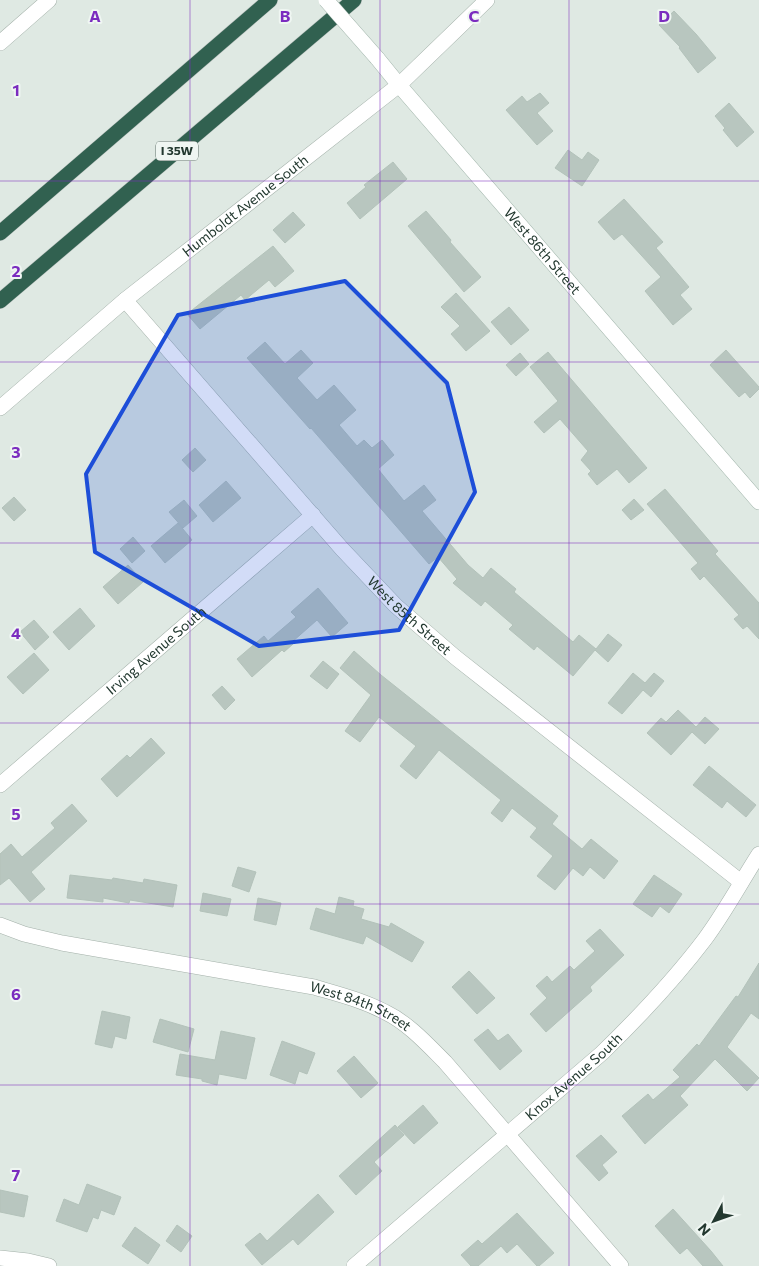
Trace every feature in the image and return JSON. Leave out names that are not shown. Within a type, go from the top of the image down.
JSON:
[{"type":"highway","points":[[0,233],[270,0]]},
{"type":"highway","name":"I 35W","points":[[0,301],[354,0]]},
{"type":"street","points":[[0,43],[49,0]]},
{"type":"street","name":"West 86th Street","points":[[326,0],[759,502]]},
{"type":"street","name":"Humboldt Avenue South","points":[[0,408],[124,300],[398,85],[487,0]]},
{"type":"street","name":"West 85th Street","points":[[124,300],[313,515],[396,606],[455,657],[740,882]]},
{"type":"street","name":"Irving Avenue South","points":[[0,785],[313,515]]},
{"type":"street","name":"Knox Avenue South","points":[[354,1266],[602,1053],[640,1016],[674,978],[706,937],[759,854]]},
{"type":"street","name":"West 84th Street","points":[[0,925],[24,934],[62,942],[314,987],[351,997],[386,1012],[418,1035],[445,1062],[621,1266]]},
{"type":"street","points":[[0,1258],[28,1261],[49,1266]]},
{"type":"highlighted area","points":[[345,281],[447,383],[475,492],[399,630],[259,646],[95,552],[86,474],[178,315]]},
{"type":"building","points":[[674,11],[716,58],[698,73],[680,47],[659,25]]},
{"type":"building","points":[[540,93],[549,103],[537,113],[553,131],[537,145],[506,110],[522,96],[527,102]]},
{"type":"building","points":[[729,103],[754,132],[737,147],[723,130],[725,128],[715,116]]},
{"type":"building","points":[[568,150],[582,160],[588,152],[599,160],[582,186],[555,168]]},
{"type":"building","points":[[393,162],[407,179],[360,219],[347,203],[366,187],[364,185]]},
{"type":"building","points":[[624,199],[663,242],[656,248],[689,287],[680,295],[692,309],[673,325],[645,291],[661,277],[622,234],[614,240],[598,222]]},
{"type":"building","points":[[426,211],[481,277],[464,292],[408,226]]},
{"type":"building","points":[[293,212],[305,225],[285,243],[273,230]]},
{"type":"building","points":[[273,246],[294,271],[275,287],[269,280],[245,300],[241,295],[200,329],[187,314]]},
{"type":"building","points":[[456,293],[490,331],[466,351],[451,334],[460,326],[441,307]]},
{"type":"building","points":[[509,307],[529,330],[511,345],[491,322]]},
{"type":"building","points":[[265,342],[285,364],[301,350],[313,363],[297,378],[317,400],[334,385],[356,410],[339,425],[357,446],[364,440],[372,448],[382,440],[394,455],[378,469],[404,501],[424,485],[436,500],[422,511],[468,565],[483,578],[491,568],[516,589],[514,592],[573,642],[579,635],[596,649],[608,634],[622,645],[608,662],[595,650],[573,676],[537,646],[534,650],[509,629],[513,625],[485,601],[481,606],[453,583],[457,579],[438,557],[429,564],[311,428],[247,358]]},
{"type":"building","points":[[726,350],[759,387],[750,398],[745,392],[739,397],[710,365]]},
{"type":"building","points":[[548,352],[647,468],[629,483],[617,469],[597,485],[588,474],[591,471],[581,460],[588,451],[560,419],[544,433],[534,422],[558,401],[530,367]]},
{"type":"building","points":[[520,353],[529,364],[516,376],[506,365]]},
{"type":"building","points":[[195,448],[206,460],[193,472],[182,460]]},
{"type":"building","points":[[226,481],[241,498],[213,522],[199,505]]},
{"type":"building","points":[[665,489],[718,551],[715,554],[759,603],[759,639],[747,626],[743,629],[734,619],[739,615],[704,576],[700,580],[691,569],[698,563],[647,504]]},
{"type":"building","points":[[14,497],[26,510],[14,521],[2,508]]},
{"type":"building","points":[[634,499],[644,510],[631,520],[622,510]]},
{"type":"building","points":[[184,500],[197,516],[183,528],[169,512]]},
{"type":"building","points":[[178,523],[192,540],[165,563],[151,546]]},
{"type":"building","points":[[133,537],[145,551],[132,563],[120,549]]},
{"type":"building","points":[[128,565],[143,582],[118,604],[103,587]]},
{"type":"building","points":[[318,588],[348,623],[332,637],[317,620],[292,642],[293,644],[284,652],[282,650],[252,677],[237,659],[264,636],[268,641],[296,617],[291,612]]},
{"type":"building","points":[[80,608],[95,626],[69,650],[53,632]]},
{"type":"building","points":[[34,620],[49,637],[35,650],[20,632]]},
{"type":"building","points":[[354,651],[381,675],[558,816],[552,824],[582,849],[591,839],[618,861],[604,879],[590,867],[583,876],[573,868],[555,890],[537,876],[553,856],[530,837],[537,828],[512,808],[502,822],[491,813],[501,800],[439,750],[416,779],[400,766],[416,746],[379,717],[360,742],[345,731],[371,695],[340,668]]},
{"type":"building","points":[[34,653],[49,670],[23,694],[7,677]]},
{"type":"building","points":[[323,661],[339,674],[327,689],[310,676]]},
{"type":"building","points":[[633,673],[645,683],[654,673],[664,681],[651,697],[643,690],[622,714],[608,703]]},
{"type":"building","points":[[222,686],[235,700],[225,710],[212,695]]},
{"type":"building","points":[[678,710],[696,727],[705,717],[719,729],[705,744],[692,732],[671,755],[647,733],[661,718],[666,722]]},
{"type":"building","points":[[151,738],[165,753],[117,797],[101,779],[127,755],[130,758]]},
{"type":"building","points":[[709,766],[756,805],[746,817],[727,801],[722,808],[693,785]]},
{"type":"building","points":[[72,804],[87,821],[31,872],[45,889],[30,902],[9,878],[0,885],[0,854],[11,844],[22,857],[55,828],[51,823]]},
{"type":"building","points":[[238,867],[256,872],[249,892],[232,886]]},
{"type":"building","points":[[70,875],[112,880],[113,878],[143,883],[144,879],[177,885],[173,907],[130,900],[129,903],[103,898],[103,902],[67,898]]},
{"type":"building","points":[[654,875],[682,894],[669,913],[660,906],[652,917],[633,904]]},
{"type":"building","points":[[203,893],[231,899],[227,916],[200,911]]},
{"type":"building","points":[[339,897],[354,901],[353,906],[364,909],[361,919],[389,927],[391,923],[424,942],[412,962],[366,936],[363,944],[310,929],[316,908],[335,914]]},
{"type":"building","points":[[258,898],[281,903],[276,925],[254,920]]},
{"type":"building","points":[[600,929],[624,955],[590,987],[592,991],[546,1032],[530,1014],[547,998],[536,986],[547,976],[552,982],[570,966],[574,970],[595,951],[586,941]]},
{"type":"building","points":[[759,963],[759,1019],[751,1013],[727,1047],[759,1078],[747,1091],[715,1059],[680,1096],[688,1105],[645,1144],[622,1116],[648,1094],[653,1100],[680,1077],[673,1070],[697,1044],[699,1046],[736,996],[738,997]]},
{"type":"building","points":[[469,971],[495,998],[477,1014],[452,987]]},
{"type":"building","points":[[102,1011],[130,1017],[126,1039],[115,1036],[112,1048],[95,1044]]},
{"type":"building","points":[[160,1019],[194,1029],[188,1052],[153,1042]]},
{"type":"building","points":[[488,1029],[498,1041],[508,1034],[522,1051],[500,1070],[474,1040]]},
{"type":"building","points":[[221,1031],[255,1038],[246,1079],[219,1074],[217,1085],[202,1081],[202,1079],[176,1075],[180,1054],[215,1060]]},
{"type":"building","points":[[282,1041],[315,1053],[307,1074],[299,1071],[295,1084],[270,1075]]},
{"type":"building","points":[[354,1056],[378,1083],[361,1098],[337,1071]]},
{"type":"building","points":[[423,1105],[438,1123],[414,1144],[398,1127]]},
{"type":"building","points":[[395,1125],[404,1135],[374,1162],[382,1171],[356,1195],[339,1176]]},
{"type":"building","points":[[601,1135],[617,1152],[602,1165],[608,1173],[599,1181],[576,1156]]},
{"type":"building","points":[[87,1184],[121,1197],[114,1215],[101,1210],[98,1219],[93,1217],[87,1232],[56,1221],[64,1199],[79,1205]]},
{"type":"building","points":[[0,1190],[28,1196],[24,1217],[0,1212]]},
{"type":"building","points":[[318,1194],[334,1212],[298,1245],[293,1239],[262,1265],[245,1245],[260,1233],[267,1241]]},
{"type":"building","points":[[673,1209],[723,1266],[703,1266],[687,1248],[680,1254],[655,1226]]},
{"type":"building","points":[[517,1213],[554,1253],[537,1266],[517,1244],[507,1253],[501,1246],[478,1266],[471,1266],[461,1255],[478,1240],[482,1244]]},
{"type":"building","points":[[177,1225],[192,1236],[181,1252],[166,1241]]},
{"type":"building","points":[[135,1227],[160,1245],[148,1264],[122,1246]]}]
